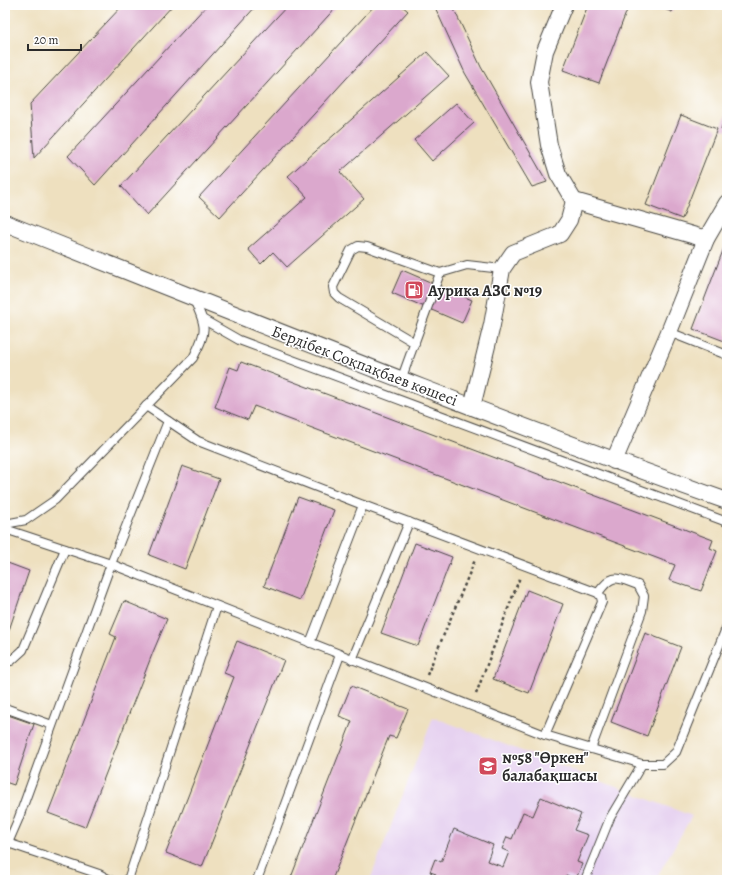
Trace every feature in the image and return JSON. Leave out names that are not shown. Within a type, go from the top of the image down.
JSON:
[{"type":"street","points":[[564,5],[545,51],[538,82],[549,145],[558,174],[574,200],[706,239]]},
{"type":"street","points":[[472,406],[492,325],[502,269],[513,253],[560,234],[569,220],[574,200]]},
{"type":"street","points":[[614,461],[669,332],[706,239],[727,203]]},
{"type":"street","name":"Бердібек Соқпақбаев көшесі","points":[[5,223],[401,380],[614,461],[727,501]]},
{"type":"lane","points":[[415,342],[339,298],[334,293],[333,287],[351,250],[358,246],[367,247],[440,273],[467,265],[502,269]]},
{"type":"lane","points":[[401,380],[440,273]]},
{"type":"lane","points":[[5,524],[26,520],[55,500],[194,358],[203,339],[204,320],[194,298]]},
{"type":"lane","points":[[204,320],[239,340],[727,522]]},
{"type":"lane","points":[[669,332],[727,355]]},
{"type":"lane","points":[[146,406],[198,442],[598,593],[602,597],[602,602],[545,735]]},
{"type":"lane","points":[[110,880],[99,874],[6,842],[18,820],[110,564],[168,421]]},
{"type":"lane","points":[[310,643],[363,505]]},
{"type":"lane","points":[[352,660],[409,522]]},
{"type":"lane","points":[[5,529],[110,564],[545,735],[642,764],[663,764],[676,752],[727,626]]},
{"type":"lane","points":[[5,661],[11,660],[23,650],[65,549]]},
{"type":"lane","points":[[591,749],[642,611],[644,596],[638,585],[617,578],[606,582],[598,593]]},
{"type":"lane","points":[[128,880],[217,606]]},
{"type":"lane","points":[[257,880],[340,655]]},
{"type":"lane","points":[[5,708],[52,725]]},
{"type":"lane","points":[[585,880],[610,818],[642,764]]},
{"type":"path","points":[[422,687],[480,548]]},
{"type":"path","points":[[471,706],[525,565]]},
{"type":"shaded area","name":"№58 \"Өркен\" балабақшасы","points":[[433,717],[692,816],[655,880],[370,880]]},
{"type":"building","points":[[123,5],[173,5],[34,158],[30,104]]},
{"type":"building","points":[[207,5],[257,5],[95,185],[68,156]]},
{"type":"building","points":[[288,5],[338,5],[147,215],[121,186]]},
{"type":"building","points":[[375,5],[401,5],[408,11],[220,217],[199,197]]},
{"type":"building","points":[[434,5],[452,5],[481,67],[547,182],[532,187],[465,73]]},
{"type":"building","points":[[588,5],[629,5],[599,83],[563,70]]},
{"type":"building","points":[[654,5],[674,5],[672,12]]},
{"type":"building","points":[[427,52],[449,76],[340,172],[364,199],[287,267],[273,252],[261,264],[248,249],[307,197],[288,176]]},
{"type":"building","points":[[456,103],[474,123],[432,161],[414,140]]},
{"type":"building","points":[[727,112],[727,131],[721,129]]},
{"type":"building","points":[[681,115],[717,129],[682,219],[646,205]]},
{"type":"building","points":[[727,240],[727,342],[693,329]]},
{"type":"building","points":[[402,270],[472,300],[462,323],[392,293]]},
{"type":"building","points":[[241,362],[713,540],[710,548],[717,551],[701,591],[669,580],[675,565],[254,406],[248,420],[215,407],[230,367],[238,370]]},
{"type":"building","points":[[182,466],[219,479],[185,569],[149,555]]},
{"type":"building","points":[[298,497],[334,510],[300,600],[264,586]]},
{"type":"building","points":[[415,543],[452,557],[418,646],[381,633]]},
{"type":"building","points":[[5,562],[29,571],[7,636],[5,635]]},
{"type":"building","points":[[527,590],[563,604],[529,693],[493,679]]},
{"type":"building","points":[[124,601],[167,619],[85,827],[48,813],[116,637],[110,634]]},
{"type":"building","points":[[645,633],[681,647],[647,736],[611,722]]},
{"type":"building","points":[[237,641],[284,660],[202,867],[166,853],[234,677],[224,673]]},
{"type":"building","points":[[351,686],[408,709],[396,738],[389,736],[332,880],[290,880],[352,721],[339,716]]},
{"type":"building","points":[[5,714],[34,724],[14,785],[5,782]]},
{"type":"building","points":[[541,797],[581,814],[574,830],[588,835],[577,862],[582,864],[576,879],[566,875],[564,880],[433,880],[436,874],[430,872],[435,859],[441,862],[454,829],[493,845],[487,861],[503,867],[509,852],[502,849],[507,837],[512,839],[523,812],[533,816]]},
{"type":"place","name":"Аурика АЗС №19","points":[[414,290]]},
{"type":"place","name":"№58 \"Өркен\" балабақшасы","points":[[488,766]]}]
